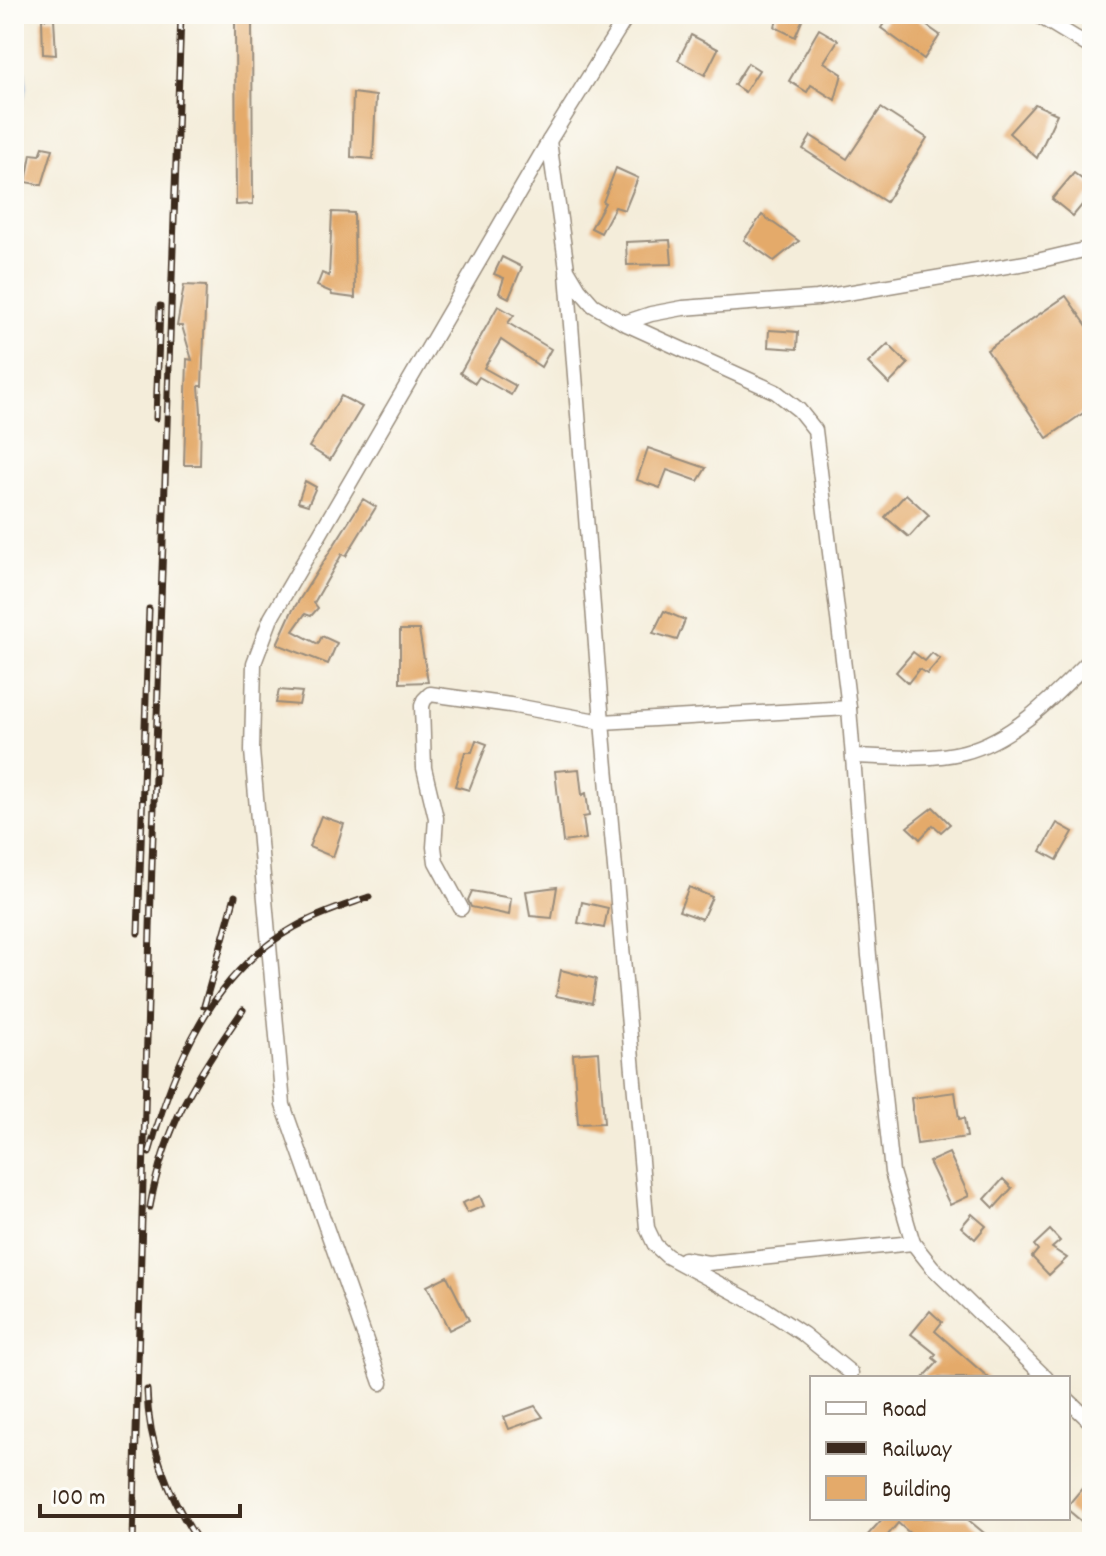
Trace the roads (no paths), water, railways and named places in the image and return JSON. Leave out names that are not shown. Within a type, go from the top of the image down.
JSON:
[{"type":"street","points":[[381,1383],[283,1105],[253,776],[251,714],[254,663],[271,618],[549,141],[628,14]]},
{"type":"street","points":[[1036,14],[1092,48]]},
{"type":"street","points":[[549,141],[567,269],[602,722],[647,1228],[655,1245],[667,1256],[762,1307],[803,1334],[851,1373]]},
{"type":"street","points":[[624,323],[683,308],[817,298],[1037,261],[1092,248]]},
{"type":"street","points":[[567,269],[593,305],[624,323],[776,392],[799,410],[815,430],[849,708],[869,956],[892,1172],[913,1243],[932,1267],[1044,1376]]},
{"type":"street","points":[[853,756],[920,758],[965,752],[1009,731],[1043,707],[1092,658]]},
{"type":"street","points":[[461,908],[441,873],[434,847],[436,818],[423,757],[424,700],[430,694],[602,722],[849,708]]},
{"type":"street","points":[[667,1256],[708,1263],[913,1243]]},
{"type":"street","points":[[1070,1402],[1092,1423]]},
{"type":"waterway","points":[[14,129],[25,87],[18,14]]},
{"type":"railway","points":[[133,1542],[181,14]]},
{"type":"railway","points":[[156,418],[160,306]]},
{"type":"railway","points":[[138,933],[149,609]]},
{"type":"railway","points":[[204,1006],[235,896]]},
{"type":"railway","points":[[149,1153],[170,1087],[184,1055],[218,996],[240,970],[265,947],[295,927],[369,897]]},
{"type":"railway","points":[[150,1207],[173,1126],[197,1080],[243,1010]]},
{"type":"railway","points":[[147,1390],[151,1430],[162,1470],[178,1507],[199,1542]]}]
